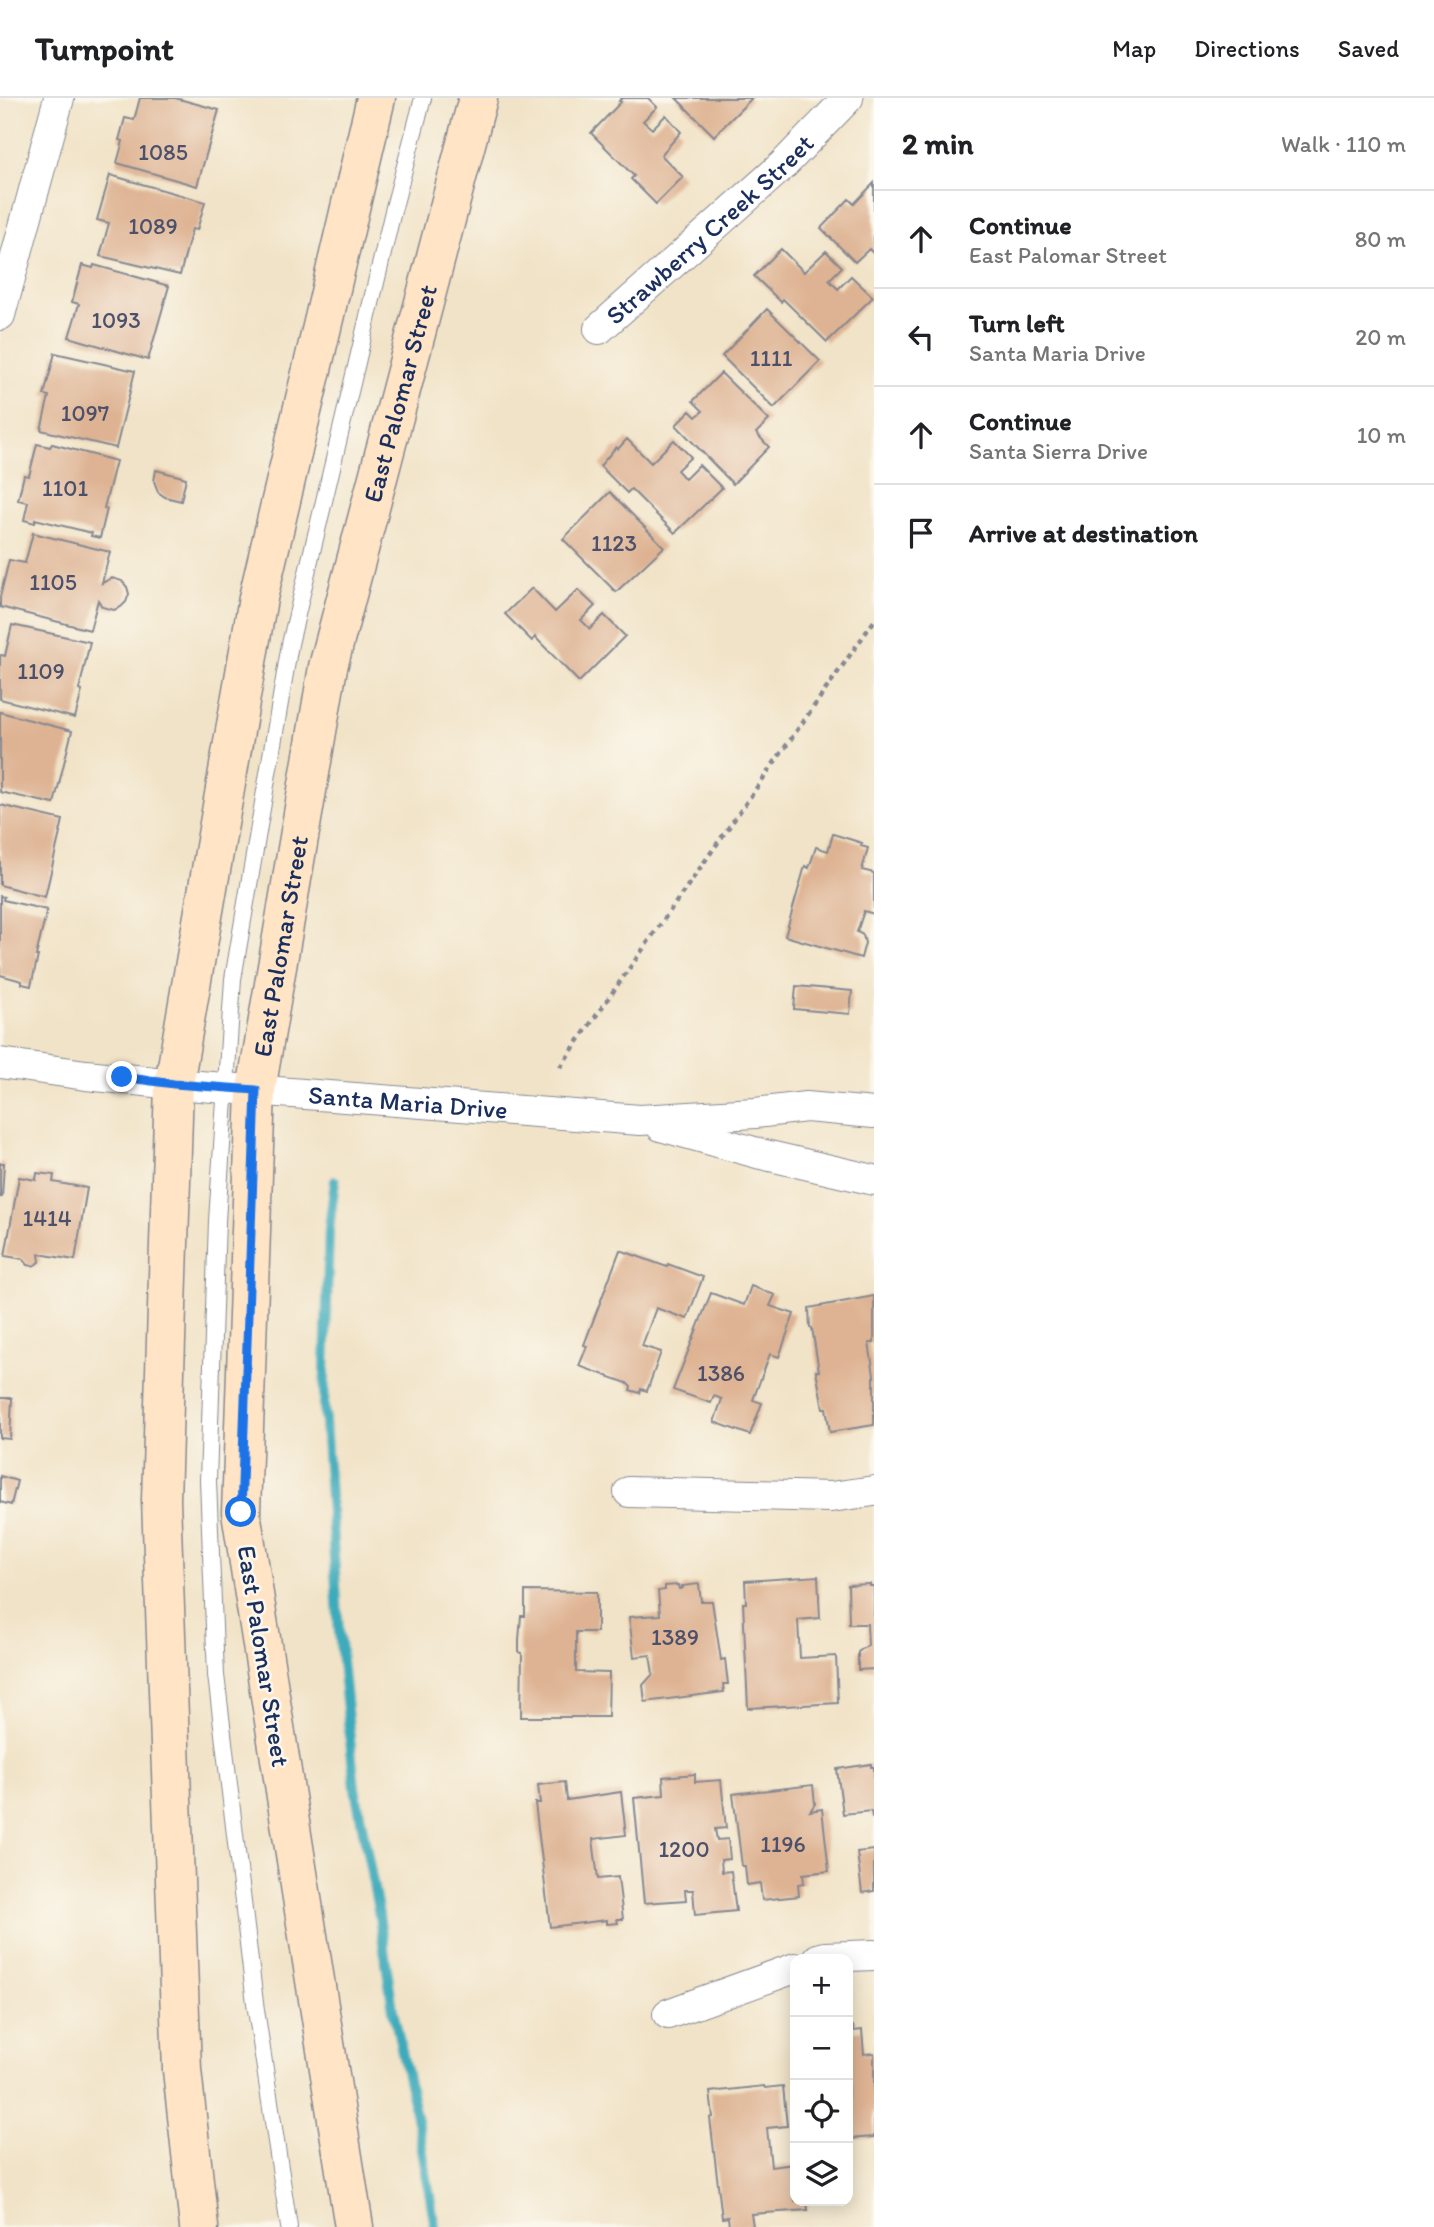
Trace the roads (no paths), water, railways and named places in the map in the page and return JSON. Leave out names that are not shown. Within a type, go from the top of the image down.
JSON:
[{"type":"main road","points":[[199,2227],[182,2070],[160,1500],[174,1084],[258,598],[376,98]]},
{"type":"main road","name":"East Palomar Street","points":[[354,2227],[241,1512],[241,1089],[328,667],[478,98]]},
{"type":"street","points":[[0,315],[59,98]]},
{"type":"street","name":"Strawberry Creek Street","points":[[599,328],[783,165],[848,98]]},
{"type":"street","name":"Santa Maria Drive","points":[[0,1063],[174,1084],[640,1120],[806,1107],[874,1113]]},
{"type":"street","name":"Santa Maria Drive","points":[[640,1120],[761,1154],[874,1180]]},
{"type":"street","points":[[629,1492],[831,1497],[874,1492]]},
{"type":"street","points":[[853,1956],[874,1955]]},
{"type":"street","points":[[667,2014],[790,1970]]},
{"type":"lane","points":[[289,2227],[255,2003],[216,1675],[208,1481],[217,1221],[241,1089],[233,979],[289,644],[423,98]]},
{"type":"waterway","points":[[335,1181],[329,1229],[324,1407],[339,1632],[355,1788],[379,1915],[393,2010],[419,2130],[435,2227]]}]
